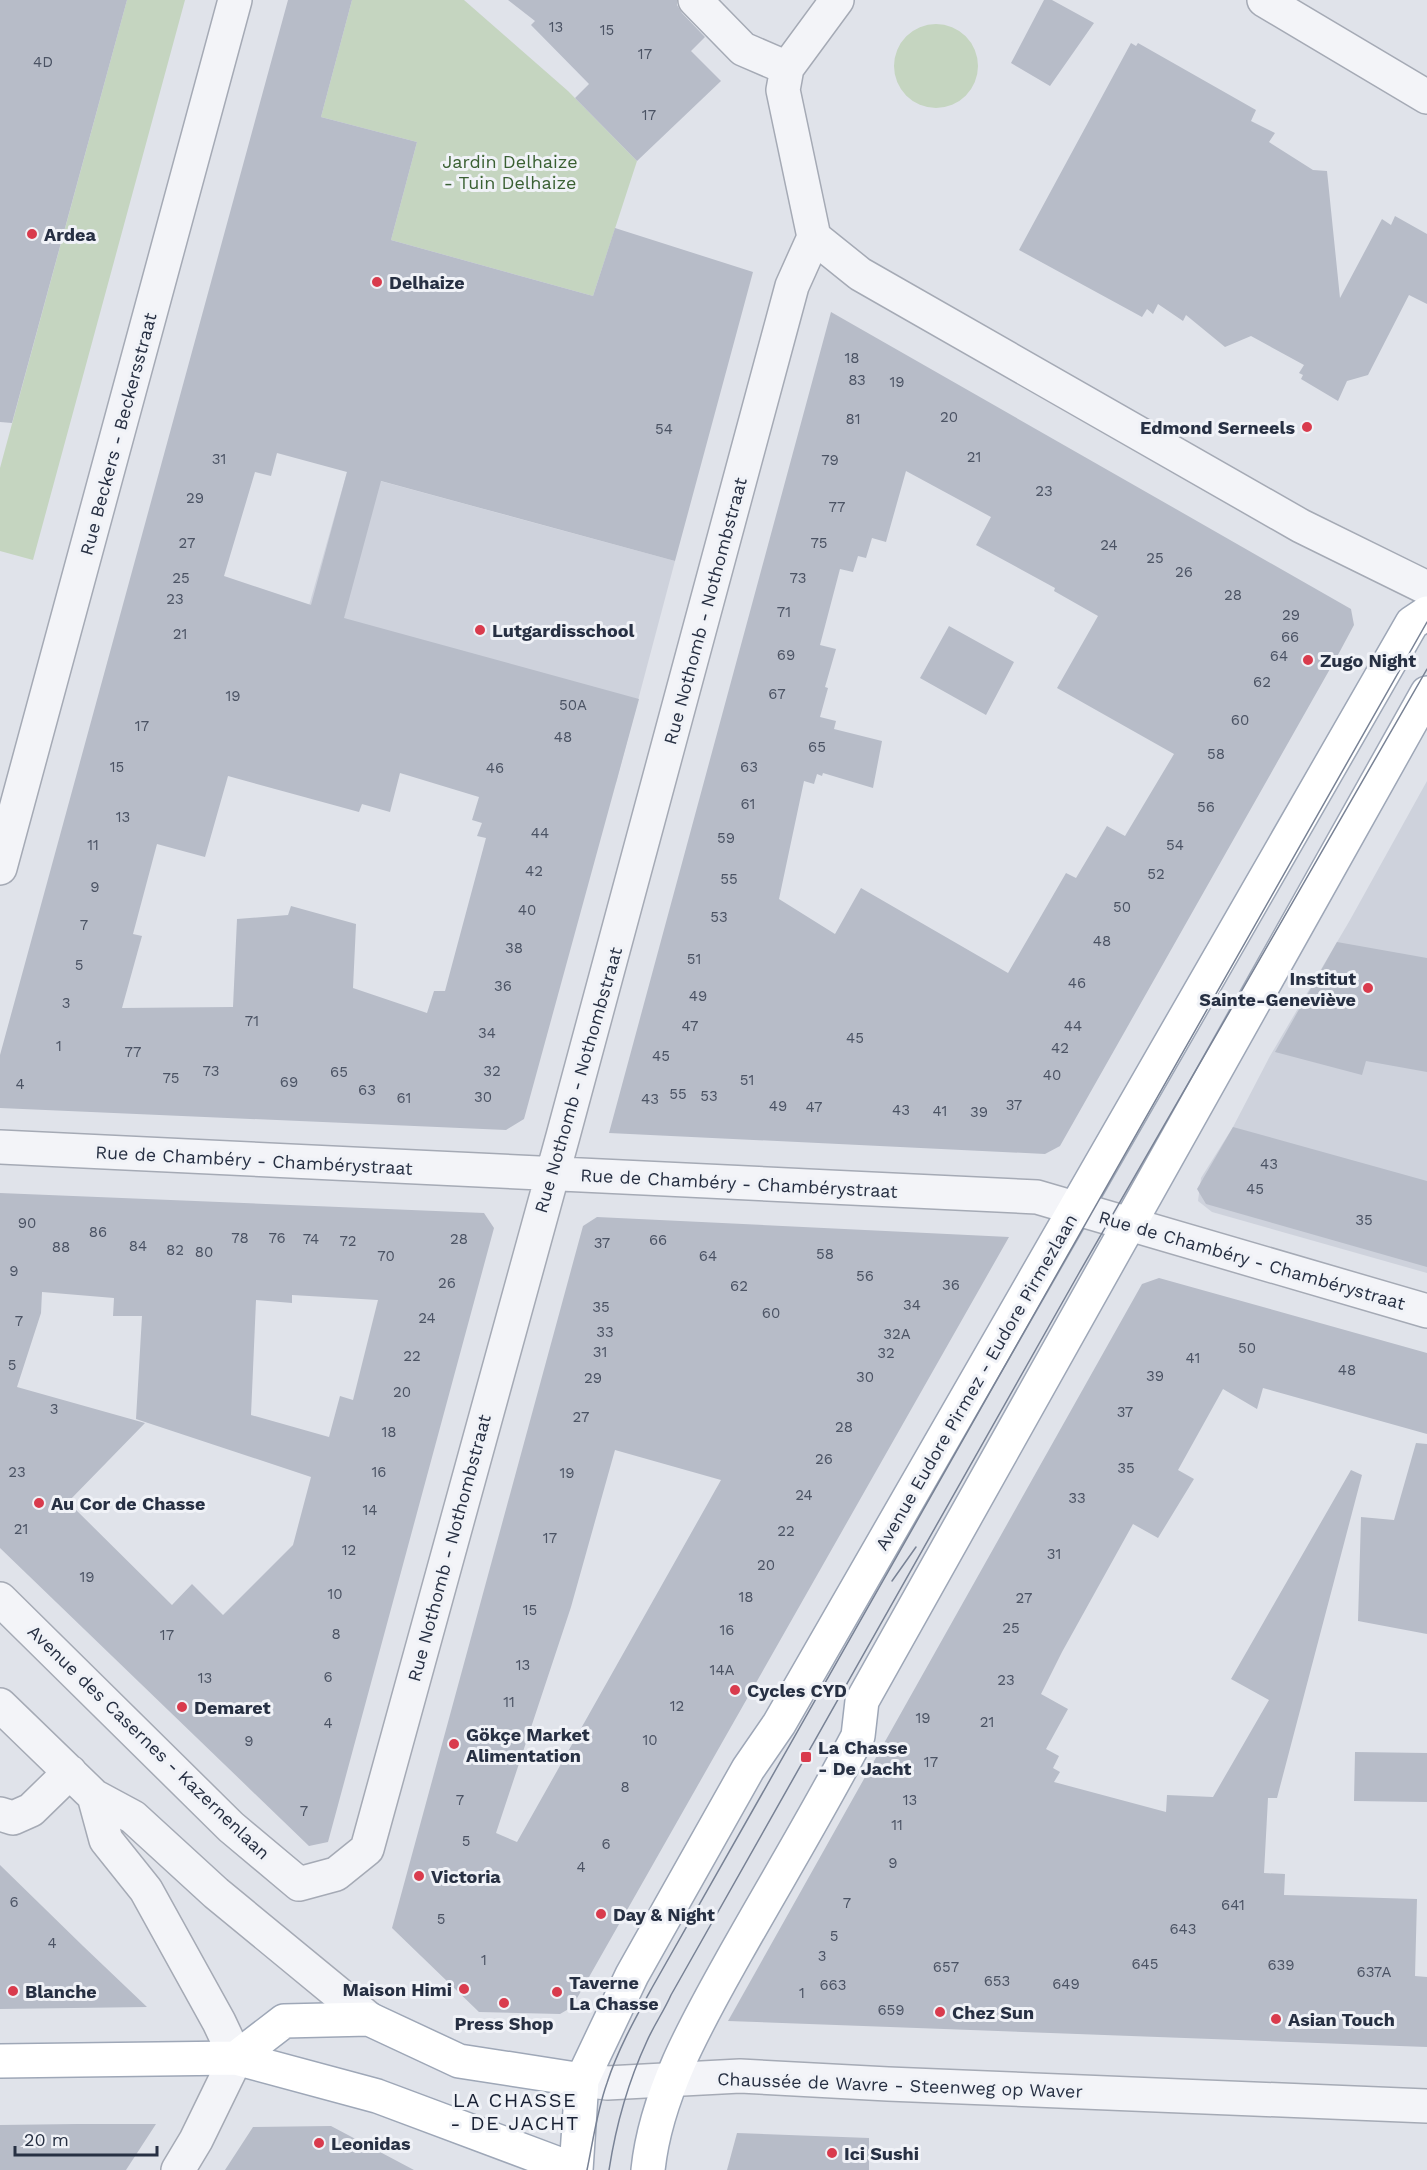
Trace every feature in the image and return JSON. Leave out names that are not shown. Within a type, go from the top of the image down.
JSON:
[{"type":"main road","name":"Avenue Eudore Pirmez - Eudore Pirmezlaan","points":[[576,2170],[582,2080],[632,1975],[748,1768],[779,1724],[1412,623],[1427,613]]},
{"type":"main road","points":[[648,2170],[651,2143],[672,2080],[703,2012],[858,1736],[862,1701],[1427,693]]},
{"type":"main road","name":"Chaussée de Wavre - Steenweg op Waver","points":[[236,2058],[284,2021],[369,2019],[459,2061],[582,2080]]},
{"type":"main road","points":[[0,2061],[236,2058],[377,2096],[576,2170]]},
{"type":"street","name":"Rue Beckers - Beckersstraat","points":[[0,868],[235,0]]},
{"type":"street","points":[[695,0],[743,49],[787,68]]},
{"type":"street","points":[[837,0],[787,68],[783,90],[814,237],[860,274],[1301,526],[1427,588]]},
{"type":"street","points":[[1264,0],[1427,98]]},
{"type":"street","name":"Rue Nothomb - Nothombstraat","points":[[299,1884],[336,1874],[367,1849],[792,286],[814,237]]},
{"type":"street","name":"Rue de Chambéry - Chambérystraat","points":[[0,1147],[1037,1197],[1427,1311]]},
{"type":"street","name":"Avenue des Casernes - Kazernenlaan","points":[[0,1599],[231,1827],[299,1884]]},
{"type":"street","points":[[0,1705],[94,1796],[133,1817],[216,1893],[369,2019]]},
{"type":"street","points":[[0,1814],[13,1818],[31,1810],[70,1772]]},
{"type":"street","points":[[94,1796],[106,1840],[146,1890],[219,2022],[236,2058],[196,2140],[178,2170]]},
{"type":"street","name":"Chaussée de Wavre - Steenweg op Waver","points":[[582,2080],[607,2083],[740,2076],[1427,2106]]},
{"type":"shaded area","name":"Lutgardisschool","points":[[347,472],[675,561],[616,783],[287,683]]},
{"type":"shaded area","name":"Institut Sainte-Geneviève","points":[[1427,781],[1427,1273],[1212,1212],[1198,1201],[1201,1178],[1233,1127],[1270,1056],[1350,920]]},
{"type":"green space","points":[[127,0],[185,0],[33,560],[0,551],[0,468]]},
{"type":"green space","name":"Jardin Delhaize - Tuin Delhaize","points":[[352,0],[464,0],[568,91],[637,161],[593,296],[391,240],[417,142],[321,117]]},
{"type":"green space","points":[[928,24],[944,24],[960,31],[971,42],[978,58],[975,82],[966,96],[944,108],[928,108],[912,101],[901,90],[894,74],[894,58],[901,42],[912,31]]},
{"type":"building","name":"Ardea","points":[[0,0],[127,0],[12,423],[0,422]]},
{"type":"building","points":[[288,0],[352,0],[321,117],[417,142],[391,240],[593,296],[615,228],[753,272],[675,561],[381,481],[344,618],[639,699],[524,1119],[506,1130],[0,1108],[0,1055]],"holes":[[[277,453],[347,472],[311,605],[224,576],[255,472],[271,476]],[[400,773],[479,797],[472,820],[482,823],[477,836],[486,838],[445,991],[434,991],[427,1013],[353,988],[356,924],[291,906],[288,915],[237,919],[233,1007],[122,1008],[142,936],[133,934],[157,844],[205,857],[228,776],[359,812],[362,804],[390,812]]]},
{"type":"building","points":[[508,0],[677,0],[682,13],[705,37],[691,51],[721,81],[637,161],[575,98],[589,84],[531,25],[535,21]]},
{"type":"building","points":[[1044,0],[1052,0],[1094,23],[1050,86],[1011,63]]},
{"type":"building","points":[[1131,43],[1136,46],[1138,43],[1256,110],[1251,121],[1275,133],[1269,142],[1313,170],[1327,171],[1340,298],[1382,219],[1391,225],[1395,216],[1427,234],[1427,304],[1409,295],[1368,375],[1347,381],[1338,401],[1301,379],[1303,375],[1299,373],[1304,365],[1251,336],[1225,347],[1186,315],[1183,321],[1158,304],[1153,314],[1147,309],[1142,317],[1019,250]]},
{"type":"building","points":[[831,312],[1351,609],[1354,625],[1339,653],[1060,1146],[1045,1154],[609,1133]],"holes":[[[906,471],[991,517],[976,545],[1055,588],[1054,591],[1098,616],[1057,688],[1174,754],[1125,836],[1107,826],[1076,878],[1066,873],[1008,973],[861,888],[835,934],[779,899],[804,781],[814,784],[817,774],[822,776],[823,773],[873,788],[882,741],[834,729],[836,721],[820,717],[828,688],[825,687],[836,649],[820,645],[840,569],[853,572],[858,556],[866,558],[872,538],[886,542]]]},
{"type":"building","points":[[949,626],[1014,662],[986,715],[920,678]]},
{"type":"building","points":[[1337,942],[1427,958],[1427,1072],[1366,1061],[1362,1075],[1275,1052]]},
{"type":"building","points":[[1233,1127],[1427,1181],[1427,1267],[1206,1204],[1197,1189]]},
{"type":"building","points":[[0,1193],[484,1213],[494,1228],[328,1842],[309,1846],[0,1548]],"holes":[[[42,1292],[114,1298],[113,1316],[142,1316],[136,1419],[311,1477],[293,1545],[223,1615],[192,1584],[172,1605],[68,1502],[145,1423],[17,1387],[41,1313]],[[292,1295],[378,1300],[353,1400],[340,1396],[329,1437],[251,1415],[256,1300],[292,1303]]]},
{"type":"building","points":[[597,1217],[1009,1237],[572,2007],[560,2014],[479,2012],[392,1928],[583,1226]],"holes":[[[615,1450],[721,1480],[517,1842],[496,1833],[571,1607]]]},
{"type":"building","points":[[1159,1278],[1427,1353],[1427,1434],[1263,1388],[1257,1409],[1223,1389],[1178,1470],[1194,1479],[1158,1538],[1133,1524],[1041,1694],[1068,1709],[1046,1749],[1059,1756],[1053,1768],[1060,1772],[1054,1782],[1166,1812],[1167,1795],[1213,1797],[1269,1700],[1231,1679],[1351,1470],[1362,1475],[1277,1798],[1268,1798],[1264,1873],[1285,1874],[1284,1895],[1417,1899],[1415,1976],[1427,1977],[1427,2047],[728,2021],[1142,1284]]},
{"type":"building","points":[[1416,1443],[1427,1444],[1427,1634],[1358,1621],[1361,1517],[1394,1520]]},
{"type":"building","points":[[1355,1752],[1427,1753],[1427,1802],[1354,1801]]},
{"type":"building","points":[[0,1865],[83,1946],[147,2007],[0,2009]]},
{"type":"building","points":[[156,2124],[126,2170],[0,2170],[0,2125]]},
{"type":"building","points":[[331,2126],[414,2170],[225,2170],[253,2127]]},
{"type":"building","points":[[737,2133],[869,2138],[869,2170],[727,2170]]},
{"type":"tram line","points":[[587,2170],[598,2115],[611,2070],[640,2009],[1427,622]]},
{"type":"tram line","points":[[609,2170],[628,2088],[650,2035],[671,1995],[1079,1273],[1427,669]]},
{"type":"tram line","points":[[892,1581],[916,1547]]},
{"type":"place","name":"Ardea","points":[[32,234]]},
{"type":"place","name":"Delhaize","points":[[377,282]]},
{"type":"place","name":"Edmond Serneels","points":[[1307,427]]},
{"type":"place","name":"Lutgardisschool","points":[[480,630]]},
{"type":"place","name":"Zugo Night","points":[[1308,660]]},
{"type":"place","name":"Institut Sainte-Geneviève","points":[[1368,988]]},
{"type":"place","name":"Au Cor de Chasse","points":[[39,1503]]},
{"type":"place","name":"Cycles CYD","points":[[735,1690]]},
{"type":"place","name":"Demaret","points":[[182,1707]]},
{"type":"place","name":"Gökçe Market Alimentation","points":[[454,1744]]},
{"type":"place","name":"La Chasse - De Jacht","points":[[806,1757]]},
{"type":"place","name":"Victoria","points":[[419,1876]]},
{"type":"place","name":"Day & Night","points":[[601,1914]]},
{"type":"place","name":"Maison Himi","points":[[464,1989]]},
{"type":"place","name":"Blanche","points":[[13,1991]]},
{"type":"place","name":"Taverne La Chasse","points":[[557,1992]]},
{"type":"place","name":"Press Shop","points":[[504,2003]]},
{"type":"place","name":"Chez Sun","points":[[940,2012]]},
{"type":"place","name":"Asian Touch","points":[[1276,2019]]},
{"type":"place","name":"Leonidas","points":[[319,2143]]},
{"type":"place","name":"Ici Sushi","points":[[832,2153]]},
{"type":"district","name":"LA CHASSE - DE JACHT","points":[[515,2112]]}]
